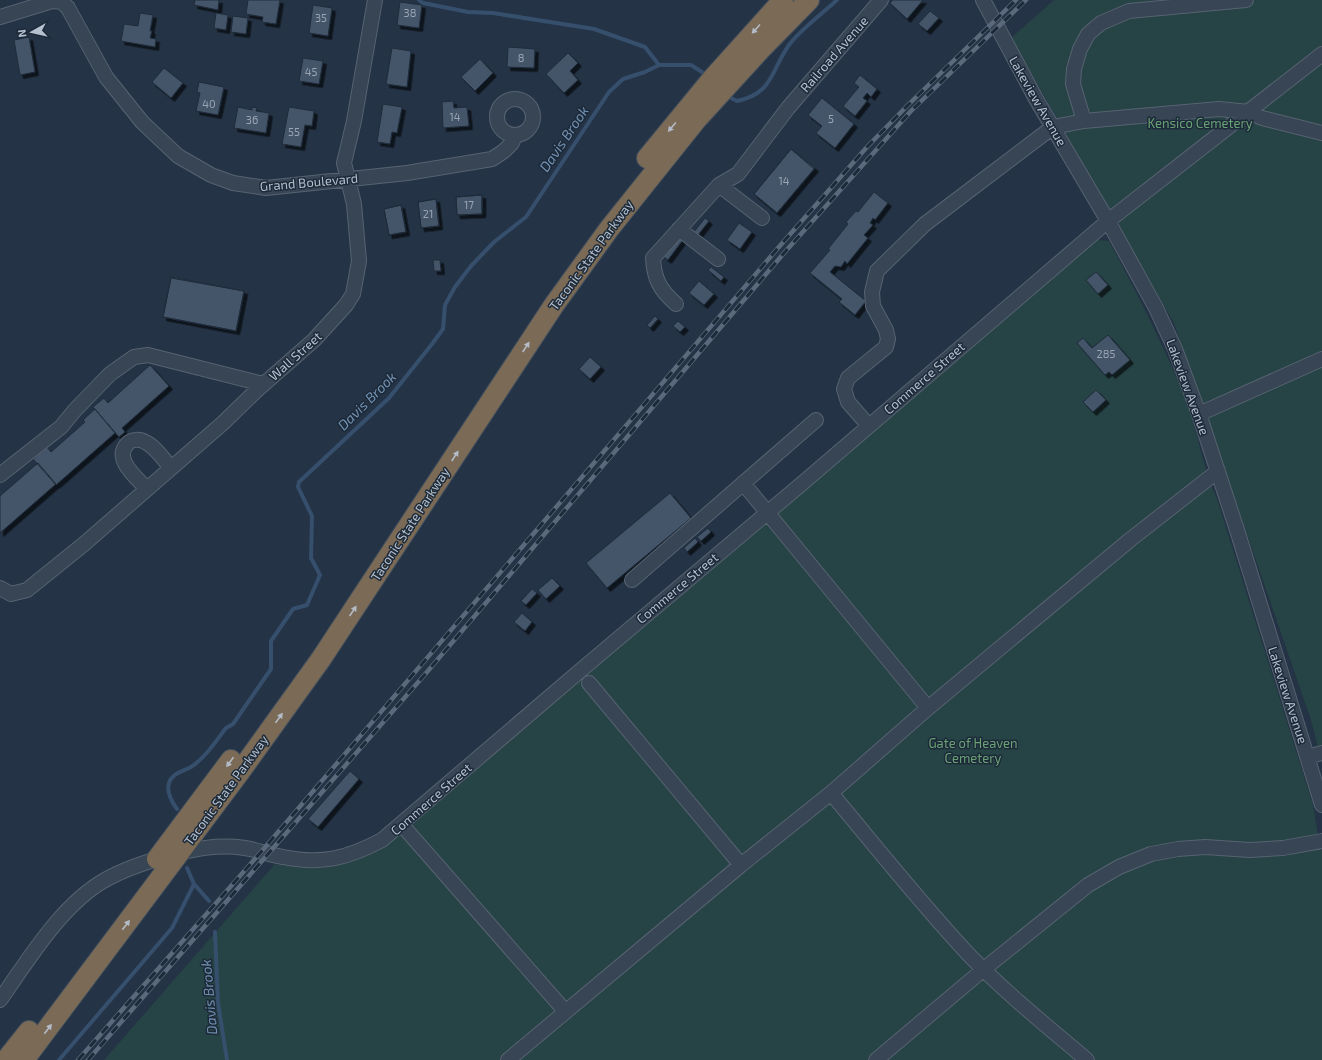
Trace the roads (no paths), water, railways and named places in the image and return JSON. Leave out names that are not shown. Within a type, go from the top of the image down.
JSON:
[{"type":"highway","name":"Taconic State Parkway","points":[[6,1060],[158,859],[306,656],[540,302],[594,226],[697,97],[783,0]]},
{"type":"highway","name":"Taconic State Parkway","points":[[24,1060],[180,853],[321,659],[554,305],[609,229],[697,119],[810,0]]},
{"type":"street","name":"Wall Street","points":[[0,588],[11,594],[26,590],[147,489],[223,423],[263,384],[314,340],[346,305],[353,294],[359,261],[354,204],[347,180],[344,162],[354,121],[375,0]]},
{"type":"street","name":"Railroad Avenue","points":[[719,184],[738,174],[788,108],[881,0]]},
{"type":"street","name":"Lakeview Avenue","points":[[983,0],[1036,99],[1054,127],[1108,221],[1156,308],[1175,349],[1218,471],[1322,805]]},
{"type":"street","points":[[1084,121],[1073,84],[1074,69],[1080,49],[1088,34],[1101,23],[1129,11],[1246,0]]},
{"type":"street","name":"Grand Boulevard","points":[[0,17],[52,1],[62,2],[72,16],[106,77],[142,122],[178,156],[211,175],[249,187],[266,188],[407,173],[492,158],[504,152],[512,143],[515,135]]},
{"type":"street","name":"Commerce Street","points":[[0,1000],[53,928],[80,898],[109,878],[158,859],[203,848],[223,846],[245,848],[294,859],[334,859],[361,852],[382,840],[402,825],[1108,221],[1322,54]]},
{"type":"street","points":[[869,426],[848,402],[844,389],[848,378],[886,347],[888,339],[886,330],[873,306],[872,292],[877,271],[925,224],[1054,127],[1084,121],[1219,109],[1249,112],[1268,120],[1322,133]]},
{"type":"street","points":[[676,304],[662,292],[653,268],[653,258],[719,184],[762,218]]},
{"type":"street","points":[[679,229],[718,259]]},
{"type":"street","points":[[0,475],[61,427],[75,410],[110,374],[134,357],[148,355],[263,384]]},
{"type":"street","points":[[1199,414],[1322,359]]},
{"type":"street","points":[[632,580],[816,420]]},
{"type":"street","points":[[147,489],[126,465],[123,456],[124,448],[129,442],[137,440],[146,442],[171,468]]},
{"type":"street","points":[[508,1060],[741,865],[831,793],[928,708],[1131,539],[1218,471]]},
{"type":"street","points":[[743,483],[928,708]]},
{"type":"street","points":[[589,683],[741,865]]},
{"type":"street","points":[[1307,757],[1322,753]]},
{"type":"street","points":[[831,793],[901,877],[984,969],[1087,1060]]},
{"type":"street","points":[[402,825],[565,1011]]},
{"type":"street","points":[[876,1060],[984,969],[1088,885],[1119,867],[1151,854],[1178,849],[1205,847],[1250,850],[1283,848],[1322,841]]},
{"type":"waterway","points":[[419,0],[423,3],[468,12],[493,13],[594,29],[645,47],[659,65]]},
{"type":"waterway","name":"Davis Brook","points":[[731,98],[737,101],[749,98],[765,87],[783,54],[793,40],[837,0]]},
{"type":"waterway","name":"Davis Brook","points":[[177,809],[171,800],[168,790],[170,780],[172,777],[191,767],[201,759],[226,728],[233,724],[271,669],[271,641],[293,609],[307,605],[320,575],[311,558],[312,516],[298,487],[299,482],[389,398],[432,344],[443,329],[445,305],[455,287],[471,266],[494,242],[526,217],[609,92],[623,79],[645,72],[659,65],[691,65],[702,72]]},
{"type":"waterway","name":"Davis Brook","points":[[187,868],[194,884],[209,901]]},
{"type":"waterway","points":[[59,1060],[172,928],[194,884]]},
{"type":"waterway","name":"Davis Brook","points":[[215,932],[218,1003],[227,1060]]},
{"type":"railway","points":[[78,1060],[261,852],[778,248],[867,147],[1016,0]]},
{"type":"railway","points":[[88,1060],[427,672],[784,253],[911,111],[1026,0]]},
{"type":"park label","name":"Kensico Cemetery","points":[[1200,123]]},
{"type":"park label","name":"Gate of Heaven Cemetery","points":[[973,750]]}]
